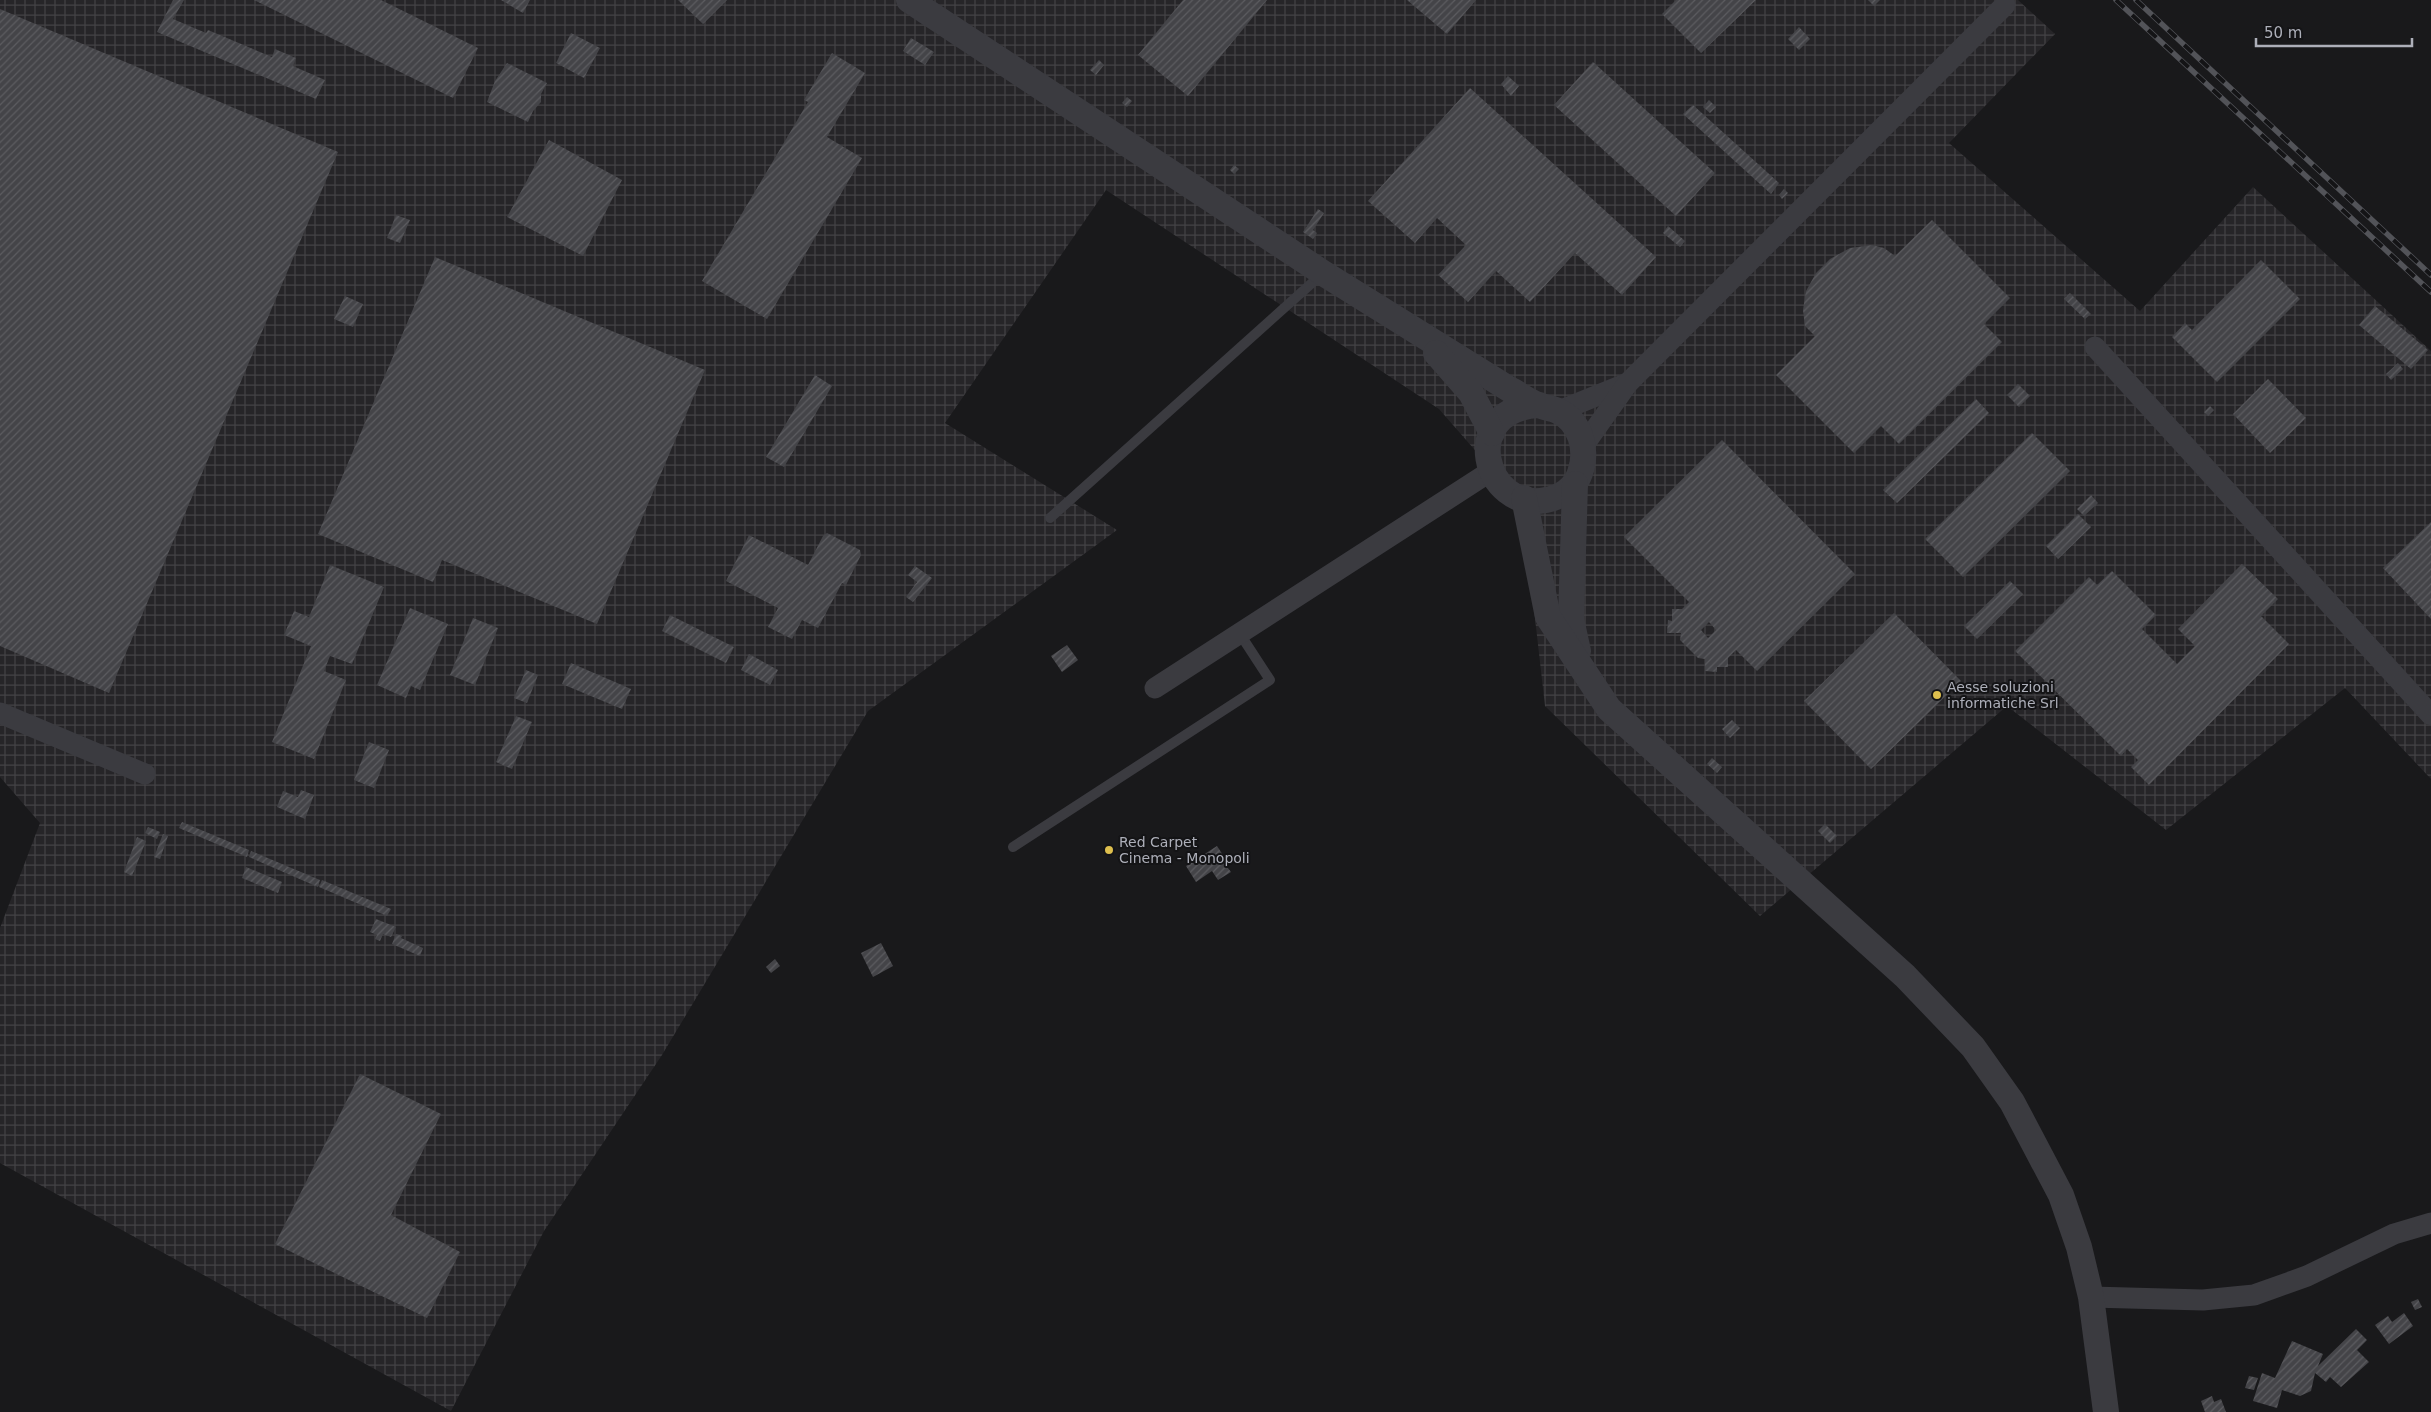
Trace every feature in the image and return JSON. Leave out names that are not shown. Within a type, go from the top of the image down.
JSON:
[{"type":"street","points":[[909,0],[1323,273],[1419,333],[1549,408],[1575,426],[1584,446],[1584,459],[1575,484],[1571,619],[1581,664]]},
{"type":"street","points":[[1584,446],[1628,383],[2005,5]]},
{"type":"street","points":[[1419,333],[1471,394],[1492,433]]},
{"type":"street","points":[[2095,347],[2431,715]]},
{"type":"street","points":[[1575,484],[1562,494],[1546,500],[1536,501],[1524,498],[1502,486],[1492,471],[1487,452],[1492,433],[1498,422],[1507,413],[1522,406],[1549,408],[1628,383]]},
{"type":"street","points":[[1155,688],[1492,471]]},
{"type":"street","points":[[1524,498],[1548,617],[1581,664],[1609,709],[1905,976],[1973,1047],[2012,1102],[2061,1195],[2079,1247],[2091,1297],[2106,1412]]},
{"type":"street","points":[[0,713],[145,774]]},
{"type":"street","points":[[2091,1297],[2203,1300],[2254,1295],[2307,1276],[2394,1234],[2431,1223]]},
{"type":"lane","points":[[1050,518],[1323,273]]},
{"type":"lane","points":[[1013,847],[1270,680],[1240,634]]},
{"type":"shaded area","points":[[0,0],[2018,0],[2055,34],[1949,143],[2140,311],[2253,187],[2431,351],[2431,779],[2345,688],[2166,830],[2007,706],[1760,916],[1545,706],[1522,504],[1439,409],[1106,190],[945,423],[1117,530],[868,711],[662,1055],[544,1231],[451,1411],[0,1163],[0,928],[40,823],[0,777]]},
{"type":"building","points":[[173,0],[184,0],[173,19],[206,33],[208,30],[272,57],[275,49],[296,58],[293,66],[325,80],[316,99],[157,32]]},
{"type":"building","points":[[254,0],[381,0],[478,48],[453,98]]},
{"type":"building","points":[[501,0],[530,0],[523,13]]},
{"type":"building","points":[[678,0],[727,0],[703,24]]},
{"type":"building","points":[[1183,0],[1267,0],[1188,96],[1138,55]]},
{"type":"building","points":[[1407,0],[1476,0],[1447,34]]},
{"type":"building","points":[[1676,0],[1756,0],[1701,53],[1662,14]]},
{"type":"building","points":[[1868,0],[1880,0],[1874,6]]},
{"type":"building","points":[[0,9],[338,152],[109,693],[0,646]]},
{"type":"building","points":[[1799,27],[1810,39],[1799,50],[1788,39]]},
{"type":"building","points":[[571,33],[600,48],[584,78],[556,63]]},
{"type":"building","points":[[911,38],[934,52],[925,65],[903,51]]},
{"type":"building","points":[[832,53],[865,73],[827,137],[862,158],[767,319],[702,281],[808,102],[804,100]]},
{"type":"building","points":[[1099,60],[1104,65],[1096,75],[1090,70]]},
{"type":"building","points":[[1593,62],[1715,173],[1676,216],[1554,105]]},
{"type":"building","points":[[507,63],[547,83],[541,94],[541,102],[533,111],[528,122],[487,102],[495,81]]},
{"type":"building","points":[[1508,76],[1519,86],[1511,96],[1501,84]]},
{"type":"building","points":[[1470,88],[1656,257],[1622,295],[1575,253],[1530,302],[1496,271],[1468,302],[1438,275],[1466,245],[1437,218],[1415,243],[1368,201]]},
{"type":"building","points":[[1127,97],[1132,101],[1127,107],[1122,103]]},
{"type":"building","points":[[1709,100],[1716,107],[1710,113],[1703,107]]},
{"type":"building","points":[[1693,105],[1779,183],[1771,194],[1683,114]]},
{"type":"building","points":[[549,140],[622,180],[583,256],[507,217]]},
{"type":"building","points":[[1234,165],[1239,169],[1234,174],[1230,170]]},
{"type":"building","points":[[1784,189],[1788,193],[1782,199],[1779,195]]},
{"type":"building","points":[[1318,209],[1324,213],[1313,230],[1317,233],[1313,239],[1303,232]]},
{"type":"building","points":[[396,215],[410,220],[400,243],[387,238]]},
{"type":"building","points":[[1932,220],[2010,298],[1984,324],[2002,342],[1899,444],[1881,426],[1854,453],[1776,375],[1815,336],[1805,326],[1803,310],[1806,291],[1816,273],[1830,259],[1850,248],[1872,245],[1884,248],[1895,256]]},
{"type":"building","points":[[1668,226],[1685,241],[1680,247],[1663,233]]},
{"type":"building","points":[[435,257],[705,370],[597,624],[442,560],[433,582],[318,534]]},
{"type":"building","points":[[2261,260],[2300,299],[2217,382],[2172,337],[2185,323],[2192,330]]},
{"type":"building","points":[[2070,293],[2091,314],[2085,319],[2064,299]]},
{"type":"building","points":[[345,296],[363,304],[353,327],[334,319]]},
{"type":"building","points":[[2375,306],[2428,350],[2411,369],[2359,325]]},
{"type":"building","points":[[2398,363],[2403,369],[2391,380],[2386,374]]},
{"type":"building","points":[[815,375],[832,386],[784,467],[766,457]]},
{"type":"building","points":[[2268,379],[2306,418],[2270,453],[2233,414]]},
{"type":"building","points":[[2018,384],[2030,396],[2019,407],[2007,395]]},
{"type":"building","points":[[1976,399],[1989,413],[1897,503],[1883,490]]},
{"type":"building","points":[[2210,406],[2214,410],[2208,416],[2204,412]]},
{"type":"building","points":[[2032,433],[2070,471],[1963,577],[1925,539]]},
{"type":"building","points":[[1722,440],[1855,574],[1757,671],[1736,650],[1728,658],[1728,667],[1717,667],[1717,672],[1705,671],[1705,659],[1698,658],[1680,640],[1681,633],[1667,633],[1668,620],[1672,621],[1672,609],[1682,609],[1689,602],[1624,537]],"holes":[[[1709,622],[1716,630],[1708,638],[1701,630]]]},
{"type":"building","points":[[2091,495],[2098,503],[2084,516],[2077,509]]},
{"type":"building","points":[[2078,514],[2091,527],[2058,559],[2046,546]]},
{"type":"building","points":[[2431,522],[2431,619],[2383,568]]},
{"type":"building","points":[[827,533],[860,550],[861,555],[846,585],[842,583],[818,628],[802,620],[792,639],[768,627],[778,608],[726,581],[749,535],[808,565],[823,536]]},
{"type":"building","points":[[2242,564],[2278,599],[2261,616],[2289,644],[2149,785],[2131,767],[2138,760],[2127,749],[2121,756],[2015,651],[2089,577],[2097,585],[2112,571],[2156,615],[2142,629],[2177,664],[2195,646],[2178,629]]},
{"type":"building","points":[[330,565],[384,587],[352,664],[330,656],[324,671],[346,680],[314,759],[272,742],[311,646],[284,635],[294,611],[309,617]]},
{"type":"building","points":[[915,566],[932,578],[913,602],[906,597],[917,582],[908,575]]},
{"type":"building","points":[[2010,581],[2023,594],[1977,639],[1964,626]]},
{"type":"building","points":[[410,608],[448,624],[420,690],[411,686],[406,698],[377,685]]},
{"type":"building","points":[[1894,613],[1961,681],[1871,769],[1804,701]]},
{"type":"building","points":[[670,615],[734,647],[726,663],[662,631]]},
{"type":"building","points":[[473,618],[498,628],[475,685],[450,675]]},
{"type":"building","points":[[1067,645],[1078,660],[1062,672],[1051,656]]},
{"type":"building","points":[[749,654],[778,670],[770,685],[741,670]]},
{"type":"building","points":[[571,663],[631,689],[622,709],[562,684]]},
{"type":"building","points":[[526,670],[538,675],[527,703],[514,698]]},
{"type":"building","points":[[516,716],[532,722],[512,769],[496,762]]},
{"type":"building","points":[[1732,720],[1740,728],[1730,738],[1722,729]]},
{"type":"building","points":[[369,742],[389,750],[374,788],[354,780]]},
{"type":"building","points":[[1712,758],[1722,767],[1717,773],[1707,764]]},
{"type":"building","points":[[301,790],[314,795],[305,819],[277,807],[283,791],[298,797]]},
{"type":"building","points":[[182,822],[249,850],[247,857],[179,828]]},
{"type":"building","points":[[1825,824],[1837,836],[1830,843],[1818,831]]},
{"type":"building","points":[[148,827],[160,832],[157,839],[145,833]]},
{"type":"building","points":[[163,834],[168,836],[160,859],[154,857]]},
{"type":"building","points":[[137,837],[146,841],[132,876],[124,872]]},
{"type":"building","points":[[1217,846],[1227,861],[1224,863],[1231,872],[1218,880],[1212,871],[1196,882],[1186,866]]},
{"type":"building","points":[[251,851],[320,880],[318,887],[249,857]]},
{"type":"building","points":[[246,867],[282,882],[278,893],[242,878]]},
{"type":"building","points":[[322,880],[391,909],[387,916],[319,887]]},
{"type":"building","points":[[376,919],[396,927],[391,937],[383,934],[380,941],[375,939],[377,935],[370,932]]},
{"type":"building","points":[[396,934],[423,948],[420,956],[392,944]]},
{"type":"building","points":[[881,943],[893,966],[873,977],[861,953]]},
{"type":"building","points":[[775,959],[780,966],[771,973],[766,967]]},
{"type":"building","points":[[360,1074],[441,1114],[391,1215],[460,1252],[427,1318],[275,1244]]},
{"type":"building","points":[[2418,1299],[2422,1307],[2415,1310],[2411,1302]]},
{"type":"building","points":[[2404,1313],[2413,1326],[2389,1344],[2375,1325],[2388,1316],[2392,1322]]},
{"type":"building","points":[[2356,1329],[2367,1340],[2357,1350],[2369,1362],[2341,1387],[2330,1377],[2326,1382],[2315,1373],[2311,1391],[2300,1396],[2282,1390],[2277,1408],[2253,1401],[2262,1373],[2275,1378],[2292,1341],[2323,1354],[2318,1366]]},
{"type":"building","points":[[2249,1376],[2258,1378],[2254,1390],[2245,1388]]},
{"type":"building","points":[[2212,1396],[2214,1402],[2221,1399],[2226,1412],[2205,1412],[2201,1401]]},
{"type":"railway","points":[[2116,0],[2431,292]]},
{"type":"railway","points":[[2136,0],[2431,275]]},
{"type":"place","name":"Aesse soluzioni informatiche Srl","points":[[1937,695]]},
{"type":"place","name":"Red Carpet Cinema - Monopoli","points":[[1109,850]]}]
